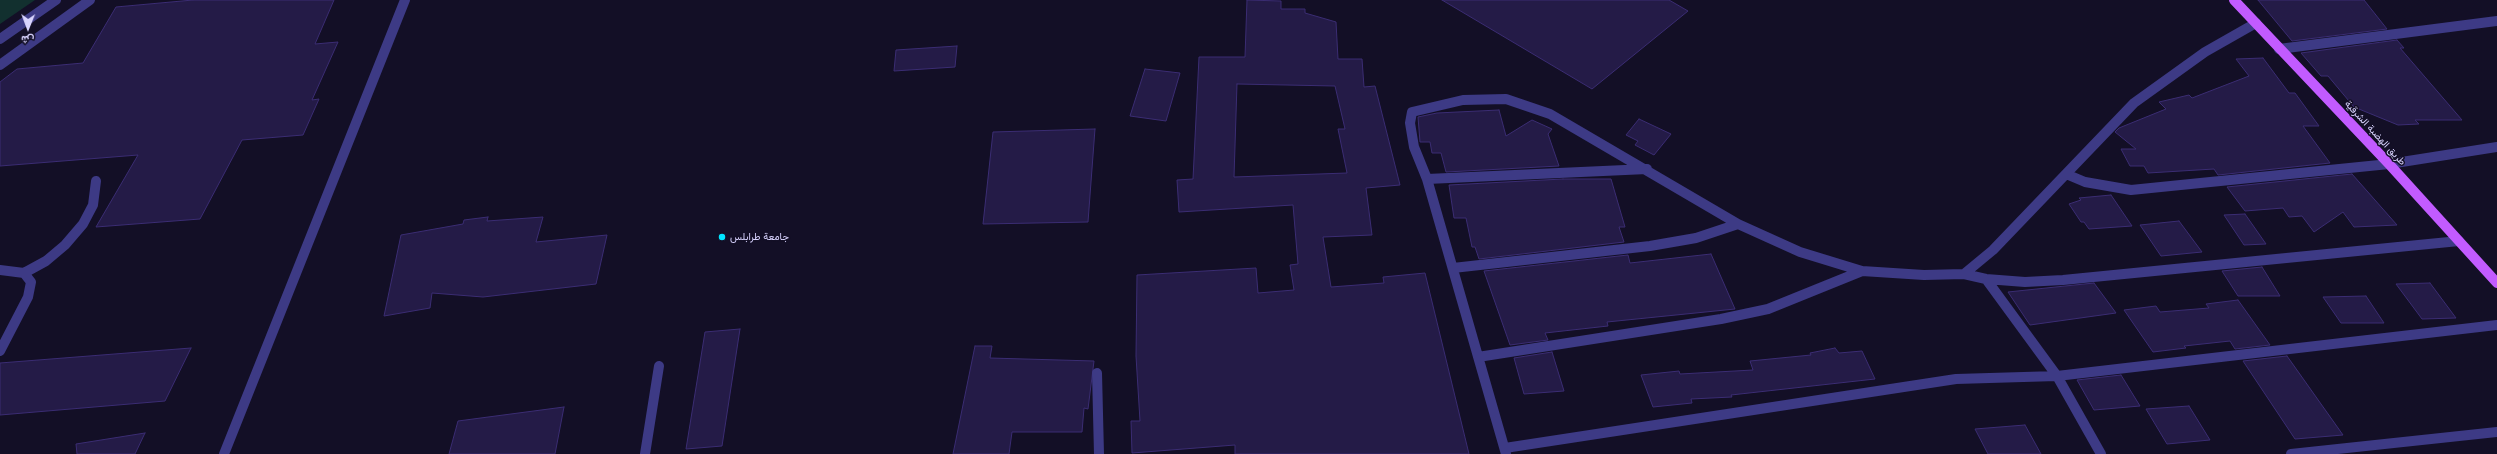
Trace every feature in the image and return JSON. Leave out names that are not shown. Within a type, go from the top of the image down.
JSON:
[{"type":"main road","name":"طريق الهضبة الشرقية","points":[[2234,0],[2389,164],[2497,283]]},
{"type":"street","points":[[0,39],[56,0]]},
{"type":"street","points":[[0,65],[90,0]]},
{"type":"street","points":[[224,454],[405,0]]},
{"type":"street","points":[[2279,49],[2497,21]]},
{"type":"street","points":[[1964,274],[1992,250],[2134,103],[2205,52],[2256,23]]},
{"type":"street","points":[[2459,240],[2063,280],[2025,282],[1986,279],[1964,274],[1924,275],[1862,271],[1800,252],[1738,224],[1550,114],[1506,99],[1488,98],[1463,100],[1412,112],[1410,123],[1414,147],[1427,179],[1505,451],[1956,379],[2057,376],[2497,325]]},
{"type":"street","points":[[2066,174],[2085,182],[2131,190],[2389,164],[2497,146]]},
{"type":"street","points":[[1427,179],[1646,169]]},
{"type":"street","points":[[0,270],[24,273],[46,261],[65,245],[83,224],[93,205],[96,181]]},
{"type":"street","points":[[1453,268],[1650,246],[1696,238],[1738,224]]},
{"type":"street","points":[[1478,356],[1528,351],[1721,319],[1768,309],[1862,271]]},
{"type":"street","points":[[0,352],[28,297],[31,282],[24,273]]},
{"type":"street","points":[[1986,279],[2057,376],[2101,454]]},
{"type":"street","points":[[644,454],[659,366]]},
{"type":"street","points":[[1097,374],[1099,454]]},
{"type":"street","points":[[2291,454],[2497,432]]},
{"type":"green space","points":[[0,0],[35,0],[0,24]]},
{"type":"building","points":[[193,0],[334,0],[315,44],[338,42],[312,100],[319,99],[303,135],[242,140],[200,219],[96,227],[138,155],[0,166],[0,82],[17,69],[83,63],[116,7]]},
{"type":"building","points":[[1247,0],[1281,1],[1281,9],[1305,9],[1305,13],[1336,22],[1338,59],[1362,59],[1364,87],[1375,86],[1400,185],[1366,188],[1372,235],[1323,237],[1331,287],[1384,283],[1383,277],[1425,273],[1469,454],[1235,454],[1235,445],[1132,453],[1131,421],[1140,421],[1136,356],[1137,275],[1256,268],[1258,293],[1294,290],[1290,265],[1298,264],[1293,205],[1179,212],[1177,180],[1193,179],[1199,57],[1245,57]],"holes":[[[1237,84],[1335,86],[1345,129],[1338,129],[1347,173],[1234,177]]]},
{"type":"building","points":[[1442,0],[1669,0],[1688,11],[1592,89]]},
{"type":"building","points":[[2258,0],[2364,0],[2387,29],[2292,41]]},
{"type":"building","points":[[2397,40],[2404,48],[2400,48],[2462,120],[2415,120],[2419,124],[2398,125],[2354,107],[2328,76],[2321,76],[2301,53]]},
{"type":"building","points":[[957,46],[955,67],[894,71],[896,50]]},
{"type":"building","points":[[2263,58],[2289,93],[2295,93],[2319,126],[2303,126],[2330,163],[2218,175],[2214,169],[2148,173],[2144,166],[2130,166],[2121,149],[2136,149],[2115,132],[2119,128],[2166,109],[2159,102],[2189,95],[2192,98],[2249,76],[2236,59]]},
{"type":"building","points":[[1145,69],[1180,73],[1166,121],[1130,116]]},
{"type":"building","points":[[1499,110],[1506,136],[1532,120],[1552,129],[1548,134],[1559,166],[1446,172],[1441,153],[1432,153],[1430,142],[1420,142],[1418,117],[1437,113]]},
{"type":"building","points":[[1639,119],[1671,134],[1654,155],[1635,145],[1638,141],[1626,135]]},
{"type":"building","points":[[1095,129],[1088,222],[983,224],[993,132]]},
{"type":"building","points":[[2352,174],[2397,225],[2354,227],[2343,212],[2314,232],[2302,216],[2289,217],[2283,208],[2245,211],[2227,187]]},
{"type":"building","points":[[1563,179],[1611,179],[1625,227],[1619,227],[1624,242],[1479,259],[1475,247],[1472,247],[1466,218],[1454,218],[1449,185]]},
{"type":"building","points":[[2111,195],[2132,226],[2089,229],[2084,222],[2081,222],[2069,204],[2081,200],[2079,198]]},
{"type":"building","points":[[2245,214],[2266,244],[2244,245],[2224,215]]},
{"type":"building","points":[[488,217],[487,221],[543,217],[536,242],[607,235],[596,284],[483,297],[432,293],[430,308],[384,316],[401,235],[463,224],[464,220]]},
{"type":"building","points":[[2179,221],[2202,252],[2161,256],[2140,225]]},
{"type":"building","points":[[1711,254],[1735,309],[1607,322],[1608,326],[1545,333],[1548,340],[1510,345],[1484,271],[1628,255],[1630,263]]},
{"type":"building","points":[[2262,267],[2280,296],[2238,296],[2222,271]]},
{"type":"building","points":[[2094,283],[2116,313],[2030,325],[2008,292]]},
{"type":"building","points":[[2430,283],[2456,318],[2422,319],[2396,284]]},
{"type":"building","points":[[2366,296],[2384,323],[2341,323],[2323,297]]},
{"type":"building","points":[[2238,300],[2270,345],[2235,349],[2230,341],[2184,346],[2186,348],[2153,352],[2124,310],[2156,306],[2160,312],[2209,308],[2206,304]]},
{"type":"building","points":[[740,329],[722,446],[686,449],[705,332]]},
{"type":"building","points":[[975,346],[992,346],[990,358],[1094,361],[1088,409],[1084,408],[1082,432],[1012,432],[1009,454],[953,454]]},
{"type":"building","points":[[191,348],[165,401],[0,415],[0,363]]},
{"type":"building","points":[[1835,348],[1839,353],[1862,351],[1875,379],[1731,395],[1732,397],[1691,399],[1692,403],[1653,407],[1641,375],[1679,371],[1680,374],[1753,370],[1750,361],[1811,355],[1810,353]]},
{"type":"building","points":[[1552,352],[1564,391],[1524,394],[1514,358]]},
{"type":"building","points":[[2287,356],[2343,435],[2295,439],[2243,361]]},
{"type":"building","points":[[2121,375],[2140,406],[2094,410],[2077,380]]},
{"type":"building","points":[[2189,406],[2210,440],[2167,444],[2146,409]]},
{"type":"building","points":[[564,407],[555,454],[449,454],[458,421]]},
{"type":"building","points":[[2025,425],[2041,454],[1988,454],[1975,429]]},
{"type":"building","points":[[145,433],[135,454],[77,454],[76,444]]},
{"type":"place","name":"جامعة طرابلس","points":[[722,237]]}]
